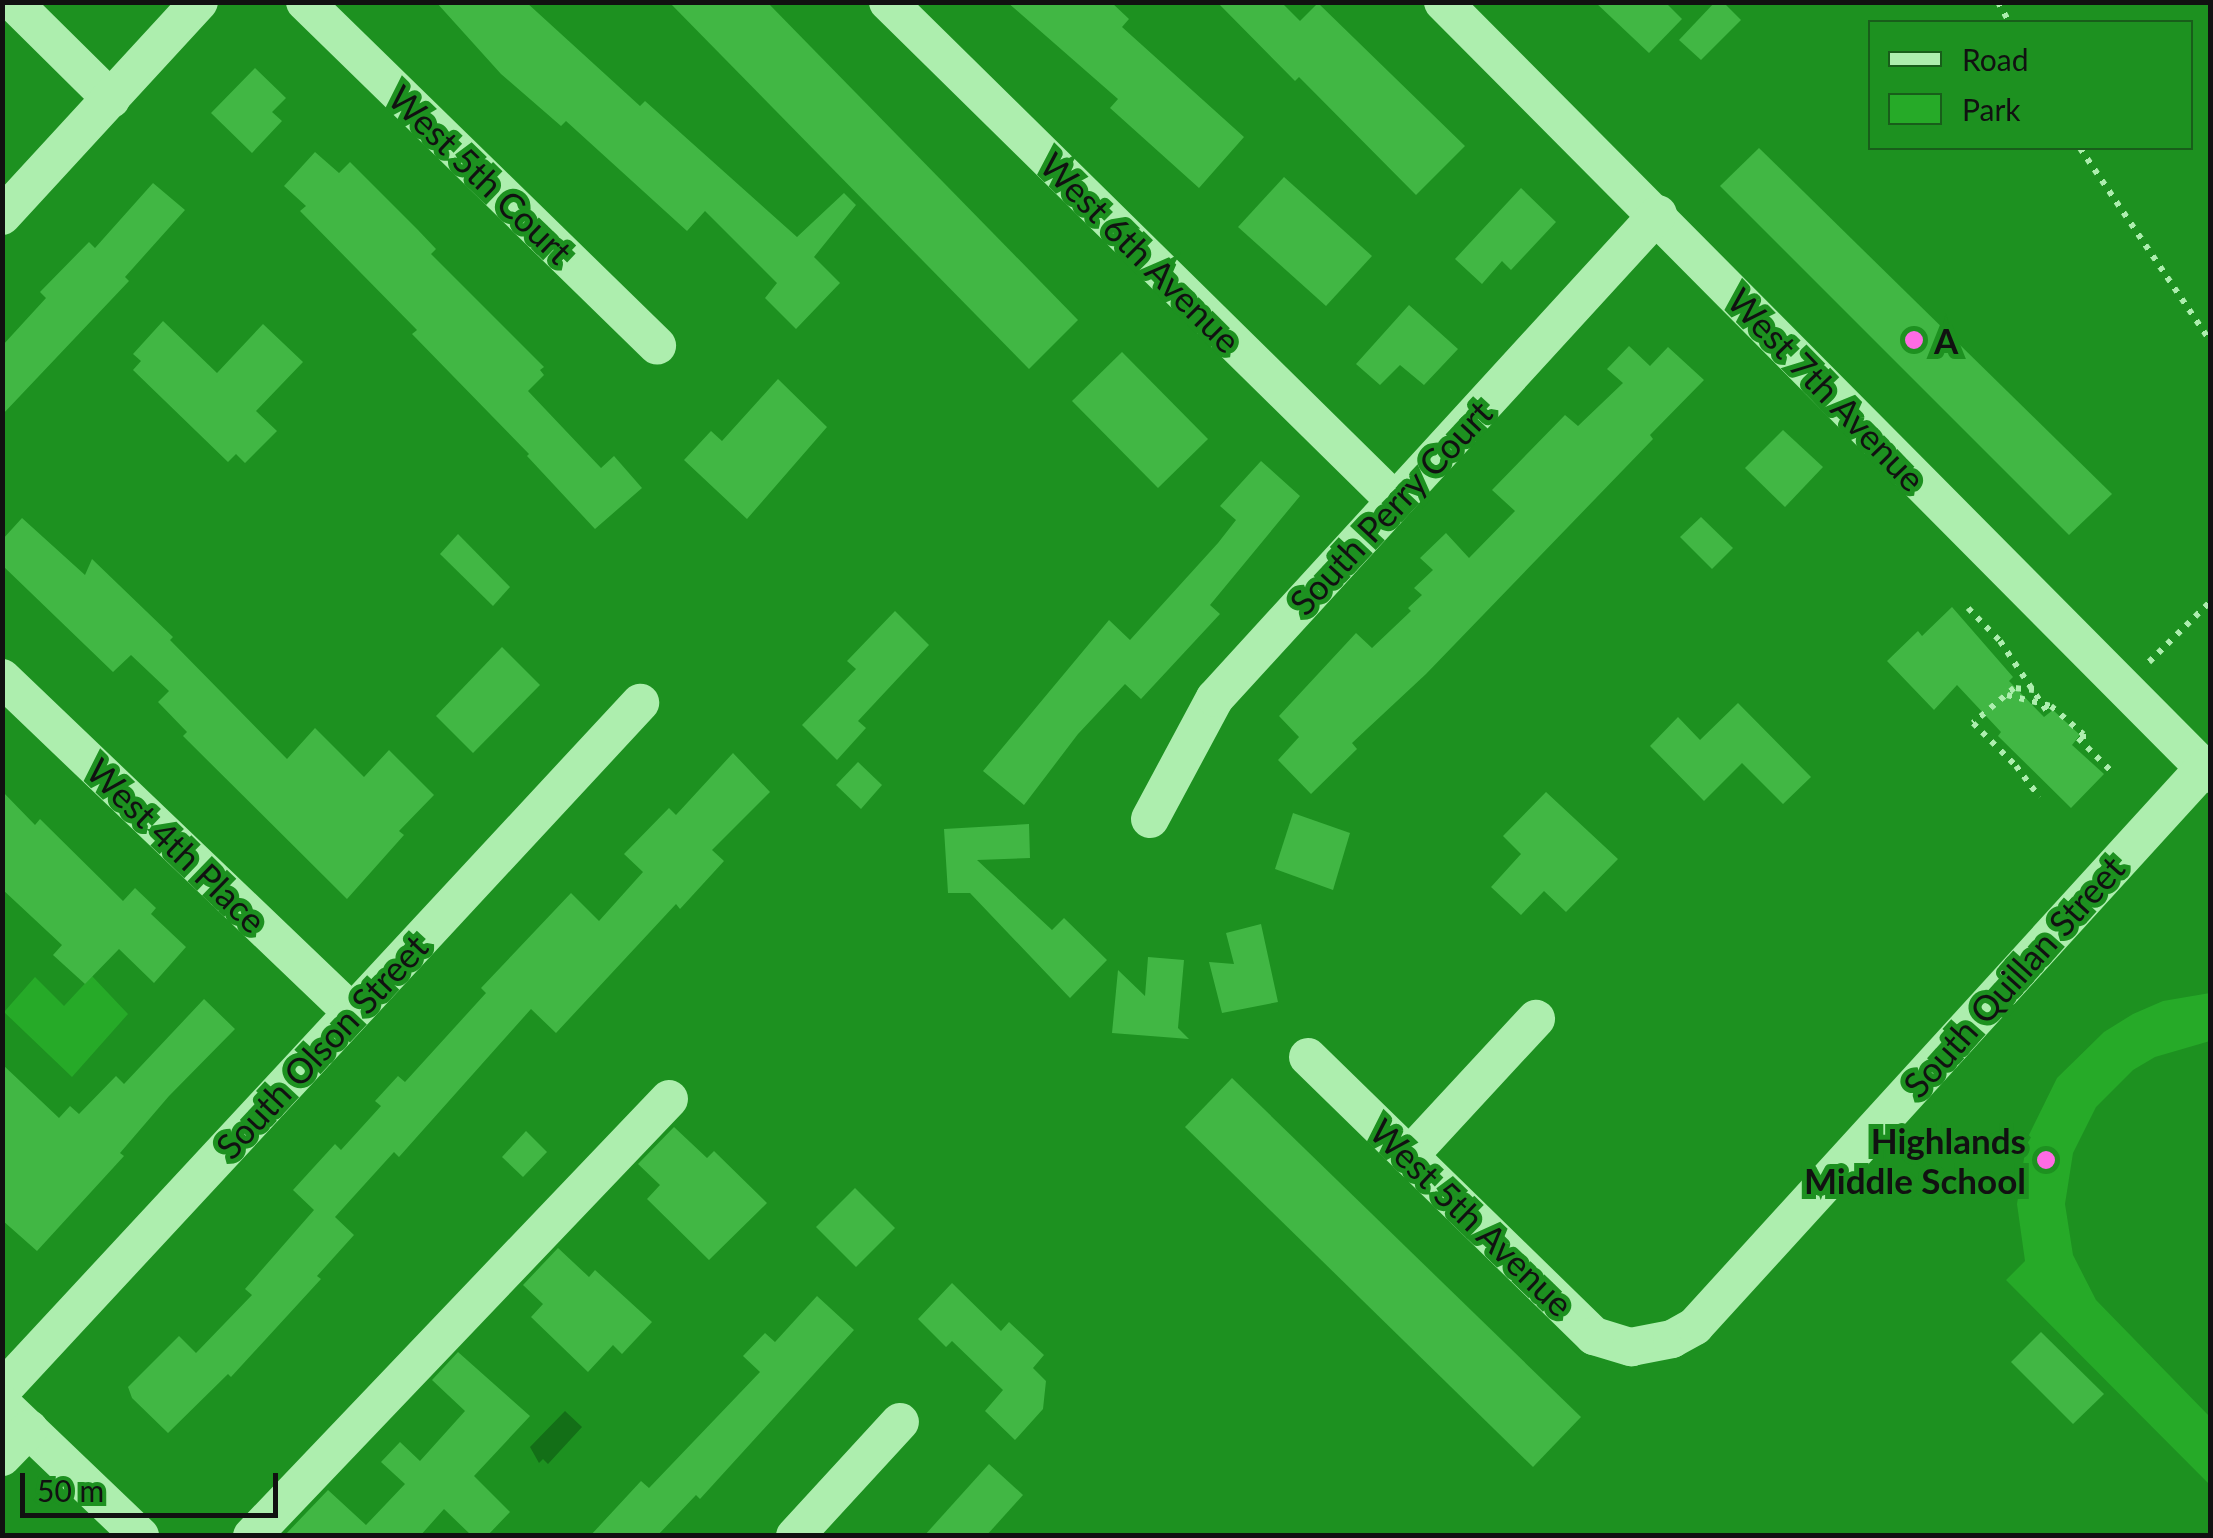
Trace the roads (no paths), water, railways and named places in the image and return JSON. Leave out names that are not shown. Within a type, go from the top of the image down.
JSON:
[{"type":"street","points":[[13,2],[112,99]]},
{"type":"street","points":[[2,216],[199,2]]},
{"type":"street","name":"West 5th Court","points":[[306,2],[657,346]]},
{"type":"street","name":"West 6th Avenue","points":[[888,2],[1395,501]]},
{"type":"street","name":"West 7th Avenue","points":[[1443,2],[1658,214],[2207,771]]},
{"type":"street","name":"South Perry Court","points":[[1150,819],[1215,698],[1658,214]]},
{"type":"street","name":"West 4th Place","points":[[2,678],[352,1013]]},
{"type":"street","name":"South Olson Street","points":[[2,1390],[640,703]]},
{"type":"street","name":"South Quillan Street","points":[[1650,1346],[1695,1326],[2207,771]]},
{"type":"street","points":[[1409,1156],[1536,1019]]},
{"type":"street","name":"West 5th Avenue","points":[[1308,1058],[1594,1336],[1612,1344],[1650,1346]]},
{"type":"street","points":[[252,1536],[669,1099]]},
{"type":"street","points":[[2,1457],[16,1416],[140,1536]]},
{"type":"street","points":[[795,1536],[900,1422]]},
{"type":"place","name":"A","points":[[1914,340]]},
{"type":"place","name":"Highlands Middle School","points":[[2046,1160]]}]
